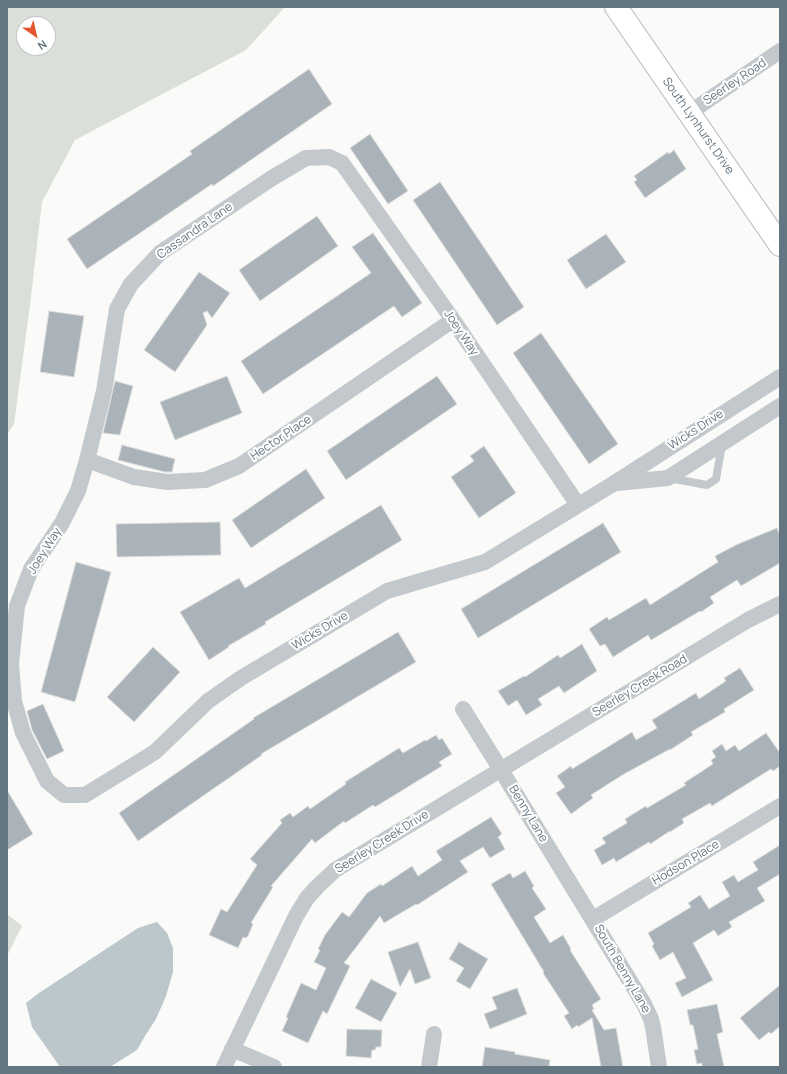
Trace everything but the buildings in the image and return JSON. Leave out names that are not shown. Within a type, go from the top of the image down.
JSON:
[{"type":"main road","name":"South Lynhurst Drive","points":[[616,7],[780,245]]},
{"type":"street","name":"Seerley Road","points":[[689,113],[780,51]]},
{"type":"street","name":"Cassandra Lane","points":[[87,460],[104,391],[117,309],[131,284],[160,253],[279,174],[306,158],[329,157],[342,163]]},
{"type":"street","name":"Joey Way","points":[[342,163],[453,320],[578,505]]},
{"type":"street","name":"Hector Place","points":[[87,460],[134,477],[167,482],[205,480],[239,466],[453,320]]},
{"type":"street","name":"Wicks Drive","points":[[47,781],[64,795],[85,795],[155,752],[208,701],[241,678],[387,591],[485,562],[613,484],[780,377]]},
{"type":"street","name":"Wicks Drive","points":[[613,484],[668,478],[780,406]]},
{"type":"street","name":"Joey Way","points":[[47,781],[23,734],[14,701],[11,664],[17,606],[31,569],[62,523],[78,491],[87,460]]},
{"type":"street","name":"Seerley Creek Road","points":[[502,770],[748,620],[780,604]]},
{"type":"street","name":"Benny Lane","points":[[463,709],[593,919]]},
{"type":"street","name":"Seerley Creek Drive","points":[[224,1067],[296,916],[307,898],[317,887],[342,865],[502,770]]},
{"type":"street","name":"Hodson Place","points":[[593,919],[780,806]]},
{"type":"street","name":"South Benny Lane","points":[[593,919],[646,1007],[653,1027],[660,1067]]},
{"type":"street","points":[[429,1067],[434,1034]]},
{"type":"street","points":[[232,1048],[274,1067]]},
{"type":"lane","points":[[668,478],[707,485],[716,479],[722,444]]},
{"type":"shaded area","points":[[7,7],[285,7],[246,50],[75,140],[42,202],[14,424],[7,435]]},
{"type":"shaded area","points":[[7,914],[22,926],[7,956]]},
{"type":"shaded area","points":[[157,922],[167,933],[173,948],[173,972],[166,996],[156,1019],[137,1050],[110,1067],[60,1067],[32,1027],[26,1003],[138,928]]}]
